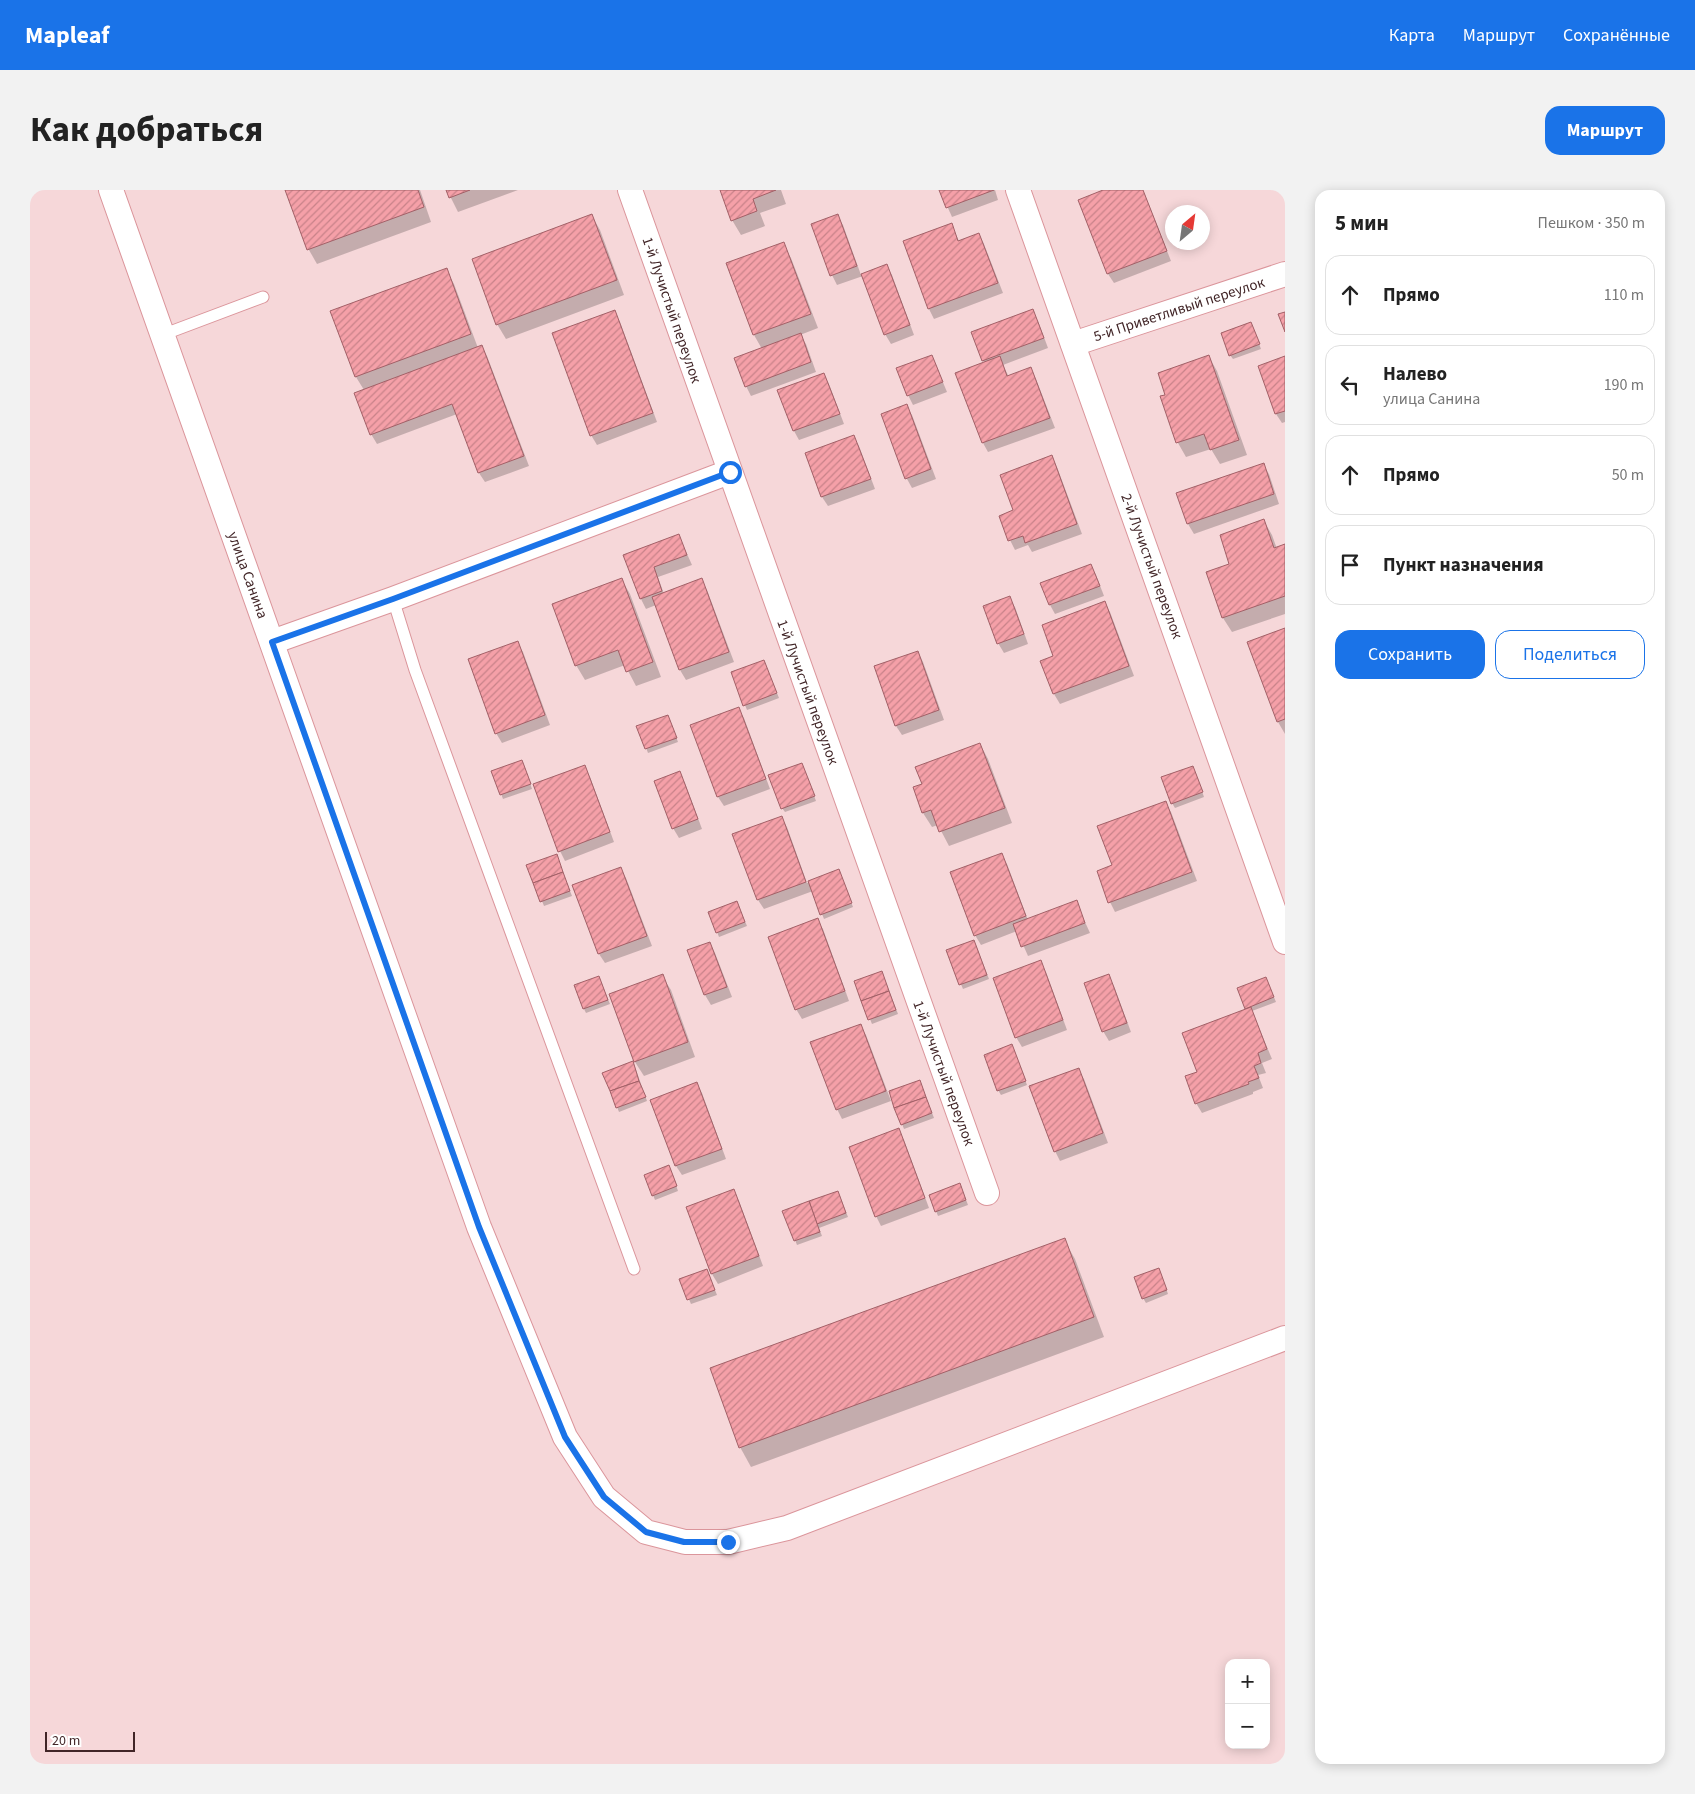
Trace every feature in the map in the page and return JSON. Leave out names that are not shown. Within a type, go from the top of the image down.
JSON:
[{"type":"street","name":"улица Санина","points":[[111,190],[479,1227],[565,1437],[604,1497],[646,1532],[684,1542],[728,1542],[787,1528],[1285,1338]]},
{"type":"street","name":"1-й Лучистый переулок","points":[[630,190],[987,1193]]},
{"type":"street","name":"2-й Лучистый переулок","points":[[1018,190],[1285,942]]},
{"type":"street","name":"5-й Приветливый переулок","points":[[1073,344],[1285,274]]},
{"type":"street","points":[[272,642],[393,599],[730,472]]},
{"type":"lane","points":[[162,335],[262,297]]},
{"type":"lane","points":[[393,599],[415,670],[634,1269]]},
{"type":"building","points":[[285,190],[418,190],[424,207],[307,250]]},
{"type":"building","points":[[446,190],[470,190],[449,198]]},
{"type":"building","points":[[720,190],[776,190],[753,199],[757,211],[731,221]]},
{"type":"building","points":[[939,190],[994,190],[946,208]]},
{"type":"building","points":[[1103,190],[1143,190],[1167,251],[1107,274],[1078,200]]},
{"type":"building","points":[[592,214],[617,280],[496,325],[472,259]]},
{"type":"building","points":[[838,214],[857,266],[830,276],[811,224]]},
{"type":"building","points":[[952,223],[958,241],[979,233],[998,283],[928,309],[903,241]]},
{"type":"building","points":[[784,242],[811,314],[753,335],[726,263]]},
{"type":"building","points":[[887,264],[910,325],[884,335],[861,274]]},
{"type":"building","points":[[447,268],[471,334],[355,377],[330,311]]},
{"type":"building","points":[[1033,309],[1044,338],[982,361],[971,332]]},
{"type":"building","points":[[615,310],[653,413],[590,436],[552,333]]},
{"type":"building","points":[[1285,312],[1285,332],[1278,314]]},
{"type":"building","points":[[1251,322],[1260,344],[1229,356],[1221,333]]},
{"type":"building","points":[[801,333],[811,362],[745,387],[734,358]]},
{"type":"building","points":[[482,345],[524,456],[478,473],[452,404],[370,435],[354,393]]},
{"type":"building","points":[[932,355],[943,382],[907,396],[896,368]]},
{"type":"building","points":[[1209,355],[1239,440],[1210,450],[1204,434],[1176,443],[1160,396],[1165,395],[1158,373]]},
{"type":"building","points":[[1000,356],[1007,376],[1031,367],[1050,418],[982,443],[955,373]]},
{"type":"building","points":[[1285,356],[1285,411],[1275,414],[1258,366]]},
{"type":"building","points":[[824,373],[840,414],[793,431],[777,390]]},
{"type":"building","points":[[907,404],[931,469],[905,479],[881,414]]},
{"type":"building","points":[[854,435],[871,479],[821,497],[805,453]]},
{"type":"building","points":[[1052,455],[1077,524],[1025,543],[1023,536],[1008,541],[999,516],[1013,510],[1000,475]]},
{"type":"building","points":[[1264,463],[1274,494],[1187,524],[1176,493]]},
{"type":"building","points":[[1264,519],[1274,548],[1285,544],[1285,596],[1222,618],[1206,572],[1229,564],[1220,535]]},
{"type":"building","points":[[679,534],[687,555],[654,567],[662,591],[640,599],[623,555]]},
{"type":"building","points":[[1091,564],[1100,586],[1049,605],[1040,583]]},
{"type":"building","points":[[622,578],[653,662],[626,672],[618,650],[575,666],[552,604]]},
{"type":"building","points":[[702,578],[729,652],[679,670],[652,597]]},
{"type":"building","points":[[1010,596],[1024,634],[997,644],[983,606]]},
{"type":"building","points":[[1105,601],[1129,666],[1053,694],[1040,661],[1053,656],[1042,625]]},
{"type":"building","points":[[1285,628],[1285,719],[1277,722],[1247,642]]},
{"type":"building","points":[[518,641],[545,715],[495,734],[468,659]]},
{"type":"building","points":[[918,651],[939,710],[895,726],[874,666]]},
{"type":"building","points":[[764,660],[777,693],[743,706],[731,672]]},
{"type":"building","points":[[739,707],[766,779],[717,797],[690,725]]},
{"type":"building","points":[[668,715],[677,738],[645,749],[636,726]]},
{"type":"building","points":[[980,743],[1005,808],[939,832],[931,810],[922,813],[913,787],[922,784],[915,767]]},
{"type":"building","points":[[522,760],[531,784],[500,795],[491,771]]},
{"type":"building","points":[[802,763],[815,796],[781,809],[768,775]]},
{"type":"building","points":[[585,765],[610,832],[558,852],[533,784]]},
{"type":"building","points":[[1193,766],[1203,792],[1171,804],[1161,777]]},
{"type":"building","points":[[680,771],[698,819],[672,829],[654,781]]},
{"type":"building","points":[[1166,801],[1192,872],[1108,903],[1097,871],[1112,865],[1097,826]]},
{"type":"building","points":[[782,816],[806,882],[757,900],[732,834]]},
{"type":"building","points":[[1002,853],[1026,916],[974,936],[950,872]]},
{"type":"building","points":[[557,854],[563,872],[533,883],[526,865]]},
{"type":"building","points":[[621,867],[647,936],[598,954],[572,885]]},
{"type":"building","points":[[839,869],[852,903],[820,915],[808,881]]},
{"type":"building","points":[[563,872],[570,891],[540,902],[533,883]]},
{"type":"building","points":[[1077,900],[1085,923],[1021,947],[1013,924]]},
{"type":"building","points":[[737,901],[745,922],[716,933],[708,912]]},
{"type":"building","points":[[818,918],[845,991],[795,1010],[768,937]]},
{"type":"building","points":[[974,940],[987,975],[959,985],[946,950]]},
{"type":"building","points":[[710,942],[727,987],[704,995],[687,950]]},
{"type":"building","points":[[1041,960],[1063,1020],[1015,1038],[993,978]]},
{"type":"building","points":[[882,971],[889,991],[861,1001],[854,981]]},
{"type":"building","points":[[663,974],[688,1042],[634,1062],[609,994]]},
{"type":"building","points":[[1109,974],[1127,1023],[1102,1032],[1084,983]]},
{"type":"building","points":[[599,976],[608,1000],[583,1009],[574,985]]},
{"type":"building","points":[[1266,977],[1274,997],[1245,1009],[1237,988]]},
{"type":"building","points":[[889,991],[896,1010],[868,1020],[861,1001]]},
{"type":"building","points":[[1251,1007],[1267,1049],[1258,1053],[1261,1063],[1254,1066],[1259,1078],[1248,1082],[1249,1084],[1195,1104],[1185,1076],[1197,1072],[1182,1033]]},
{"type":"building","points":[[861,1024],[886,1091],[836,1110],[810,1042]]},
{"type":"building","points":[[1012,1044],[1026,1081],[997,1091],[984,1055]]},
{"type":"building","points":[[633,1061],[639,1081],[610,1091],[602,1073]]},
{"type":"building","points":[[1079,1068],[1103,1133],[1054,1152],[1029,1086]]},
{"type":"building","points":[[920,1080],[926,1097],[894,1108],[889,1091]]},
{"type":"building","points":[[639,1081],[646,1097],[616,1108],[610,1091]]},
{"type":"building","points":[[697,1082],[722,1149],[675,1166],[650,1100]]},
{"type":"building","points":[[926,1097],[932,1113],[901,1125],[894,1108]]},
{"type":"building","points":[[899,1128],[925,1198],[875,1217],[849,1147]]},
{"type":"building","points":[[669,1165],[677,1186],[652,1196],[644,1175]]},
{"type":"building","points":[[960,1183],[966,1200],[935,1212],[929,1195]]},
{"type":"building","points":[[734,1189],[759,1256],[711,1274],[686,1207]]},
{"type":"building","points":[[838,1191],[846,1213],[817,1224],[809,1201]]},
{"type":"building","points":[[809,1201],[820,1232],[794,1241],[782,1211]]},
{"type":"building","points":[[1065,1238],[1094,1317],[739,1448],[710,1368]]},
{"type":"building","points":[[1159,1268],[1167,1290],[1142,1299],[1134,1277]]},
{"type":"building","points":[[707,1269],[715,1290],[687,1300],[679,1279]]},
{"type":"route","points":[[728,1542],[684,1542],[646,1532],[604,1497],[565,1437],[479,1227],[272,642],[393,599],[730,472]]}]
